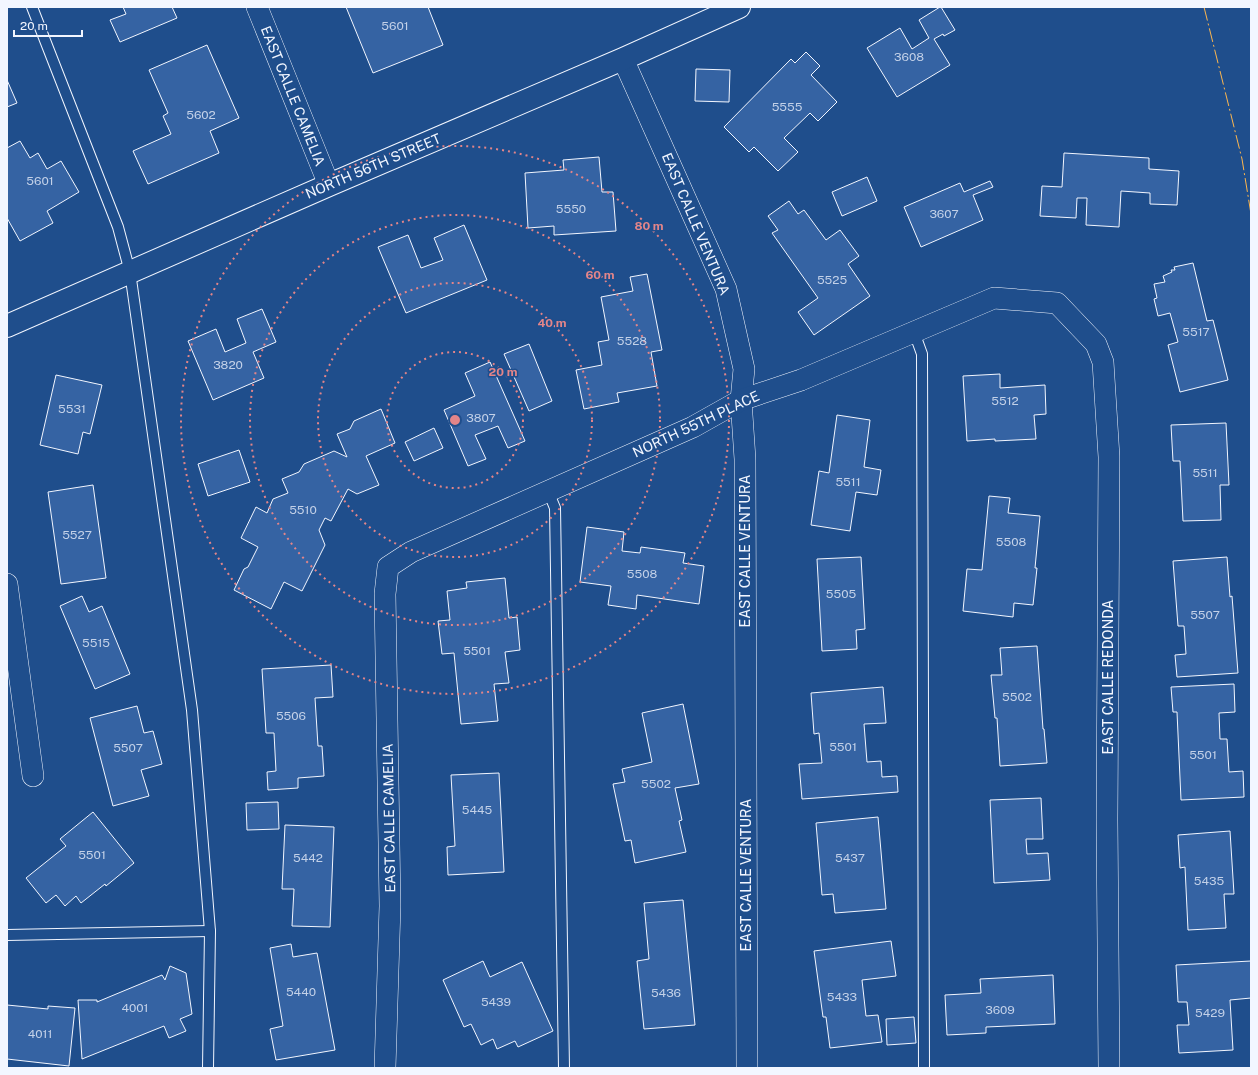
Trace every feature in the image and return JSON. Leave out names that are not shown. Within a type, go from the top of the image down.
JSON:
[{"type":"main road","name":"NORTH 56TH STREET","points":[[7,326],[329,185],[623,59],[739,7]]},
{"type":"street","name":"EAST CALLE CAMELIA","points":[[257,7],[329,185]]},
{"type":"street","name":"EAST CALLE VENTURA","points":[[623,59],[726,289],[744,369],[741,400],[745,459],[747,1068]]},
{"type":"street","name":"NORTH 55TH PLACE","points":[[388,567],[411,552],[693,427],[741,400],[800,380],[994,298],[1057,303]]},
{"type":"street","name":"EAST CALLE REDONDA","points":[[1057,303],[1096,344],[1103,362],[1109,456],[1107,820],[1109,1068]]},
{"type":"street","name":"EAST CALLE CAMELIA","points":[[385,1068],[390,906],[385,594],[388,567]]},
{"type":"street","points":[[7,584],[33,776]]},
{"type":"lane","points":[[32,7],[118,227],[130,272],[192,710],[210,931],[208,1068]]},
{"type":"lane","points":[[914,332],[922,354],[924,1068]]},
{"type":"lane","points":[[548,491],[555,508],[564,1068]]},
{"type":"lane","points":[[7,935],[210,931]]},
{"type":"building","points":[[123,7],[172,7],[177,18],[120,42],[110,20],[126,14]]},
{"type":"building","points":[[346,7],[428,7],[443,45],[373,73]]},
{"type":"building","points":[[940,7],[955,30],[934,39],[950,65],[897,97],[867,48],[900,28],[912,49],[929,38],[919,20]]},
{"type":"building","points":[[207,45],[239,118],[210,131],[219,153],[148,184],[133,151],[171,134],[163,116],[168,113],[149,70]]},
{"type":"building","points":[[806,52],[820,66],[811,75],[837,102],[818,121],[810,113],[784,138],[798,152],[778,171],[754,147],[749,152],[724,127],[791,59],[795,63]]},
{"type":"building","points":[[696,69],[730,70],[729,102],[695,101]]},
{"type":"building","points":[[7,80],[17,103],[7,107]]},
{"type":"building","points":[[20,141],[30,158],[38,153],[47,169],[61,161],[79,192],[47,211],[53,223],[20,241],[7,218],[7,148]]},
{"type":"building","points":[[1064,153],[1149,158],[1149,169],[1179,171],[1177,205],[1150,204],[1150,193],[1121,191],[1119,227],[1086,225],[1087,198],[1077,198],[1076,218],[1040,216],[1042,186],[1062,187]]},
{"type":"building","points":[[599,157],[602,192],[613,192],[616,231],[554,235],[554,226],[528,228],[525,173],[564,170],[563,160]]},
{"type":"building","points":[[867,177],[877,201],[842,216],[832,192]]},
{"type":"building","points":[[990,181],[993,187],[973,195],[983,220],[921,247],[904,207],[960,183],[964,192]]},
{"type":"building","points":[[789,201],[798,214],[804,210],[826,240],[840,230],[859,256],[848,264],[870,296],[814,335],[798,312],[818,298],[772,233],[778,230],[768,216]]},
{"type":"building","points":[[464,225],[487,280],[406,313],[378,247],[408,235],[421,268],[443,260],[434,238]]},
{"type":"building","points":[[1193,263],[1207,321],[1213,320],[1228,380],[1180,392],[1168,345],[1178,342],[1170,313],[1158,316],[1154,299],[1157,298],[1154,284],[1165,282],[1163,276],[1172,272],[1171,270],[1175,270],[1174,267]]},
{"type":"building","points":[[647,274],[662,350],[651,352],[657,386],[617,393],[619,402],[584,409],[576,370],[602,365],[598,342],[609,340],[601,297],[633,291],[630,277]]},
{"type":"building","points":[[262,309],[276,342],[253,352],[264,378],[213,400],[188,341],[216,329],[225,352],[246,343],[237,319]]},
{"type":"building","points":[[529,344],[552,401],[529,411],[504,354]]},
{"type":"building","points":[[490,362],[525,441],[508,448],[498,426],[475,435],[486,459],[468,466],[444,410],[475,396],[465,373]]},
{"type":"building","points":[[1000,374],[1000,388],[1045,385],[1046,414],[1034,415],[1036,439],[967,441],[963,376]]},
{"type":"building","points":[[56,375],[102,385],[90,434],[83,432],[78,454],[40,445]]},
{"type":"building","points":[[381,409],[395,443],[366,456],[379,485],[357,494],[348,489],[331,521],[325,518],[319,530],[325,545],[302,591],[284,582],[271,609],[234,590],[244,569],[248,567],[258,547],[241,538],[256,507],[267,513],[273,499],[288,493],[282,479],[299,472],[304,464],[334,451],[347,457],[337,434],[350,429],[354,421]]},
{"type":"building","points":[[837,415],[870,420],[864,467],[881,470],[877,495],[856,492],[850,531],[811,525],[819,471],[829,473]]},
{"type":"building","points":[[1226,423],[1229,485],[1220,485],[1221,520],[1183,521],[1180,461],[1173,461],[1171,425]]},
{"type":"building","points":[[434,428],[443,448],[414,461],[405,442]]},
{"type":"building","points":[[239,450],[250,482],[208,496],[198,464]]},
{"type":"building","points":[[93,485],[106,578],[61,584],[48,492]]},
{"type":"building","points":[[989,496],[1010,498],[1008,513],[1040,516],[1033,605],[1014,603],[1013,617],[963,611],[967,569],[982,570]]},
{"type":"building","points":[[587,527],[624,532],[622,551],[640,553],[641,547],[685,553],[683,563],[704,566],[699,604],[637,595],[636,609],[608,605],[611,586],[580,582]]},
{"type":"building","points":[[861,557],[865,629],[856,630],[857,649],[822,651],[817,559]]},
{"type":"building","points":[[1227,557],[1230,597],[1232,596],[1238,673],[1177,677],[1175,655],[1186,654],[1184,626],[1178,626],[1173,561]]},
{"type":"building","points":[[505,578],[509,618],[517,617],[520,650],[505,652],[509,683],[494,684],[498,721],[461,724],[454,653],[442,654],[438,621],[450,620],[447,591],[467,588],[466,582]]},
{"type":"building","points":[[82,596],[89,612],[102,606],[130,674],[95,689],[60,606]]},
{"type":"building","points":[[1037,646],[1047,763],[1000,766],[997,718],[995,718],[991,675],[1002,675],[1000,648]]},
{"type":"building","points":[[331,665],[333,697],[315,698],[318,746],[322,746],[324,776],[298,778],[298,788],[268,790],[267,772],[276,771],[274,733],[266,733],[262,669]]},
{"type":"building","points":[[1234,684],[1235,712],[1219,713],[1220,739],[1227,739],[1229,772],[1243,771],[1244,797],[1181,800],[1177,712],[1173,712],[1171,687]]},
{"type":"building","points":[[883,687],[886,723],[864,724],[867,762],[881,761],[882,777],[897,776],[898,792],[802,799],[799,764],[822,763],[819,733],[814,734],[811,693]]},
{"type":"building","points":[[683,704],[699,784],[675,788],[682,820],[679,821],[686,852],[635,863],[631,840],[625,841],[613,784],[625,782],[622,769],[652,762],[642,713]]},
{"type":"building","points":[[137,706],[144,733],[153,731],[162,764],[141,770],[149,796],[113,806],[90,718]]},
{"type":"building","points":[[499,773],[504,872],[448,875],[447,847],[455,846],[451,775]]},
{"type":"building","points":[[1041,798],[1043,839],[1026,839],[1027,854],[1048,853],[1050,880],[994,883],[990,800]]},
{"type":"building","points":[[278,802],[279,829],[247,830],[246,803]]},
{"type":"building","points":[[93,812],[134,863],[106,886],[105,884],[81,903],[76,896],[65,906],[56,895],[46,903],[26,878],[66,846],[60,839]]},
{"type":"building","points":[[878,817],[886,909],[835,913],[833,894],[822,895],[816,823]]},
{"type":"building","points":[[285,825],[334,827],[330,927],[292,926],[294,889],[282,889]]},
{"type":"building","points":[[1230,831],[1234,894],[1224,894],[1226,928],[1188,930],[1185,867],[1180,868],[1178,835]]},
{"type":"building","points":[[683,900],[695,1025],[644,1029],[637,961],[649,959],[644,903]]},
{"type":"building","points":[[891,941],[896,976],[862,980],[866,1016],[878,1015],[882,1042],[830,1048],[826,1017],[823,1017],[814,951]]},
{"type":"building","points":[[291,944],[293,957],[317,953],[335,1050],[276,1060],[270,1029],[283,1026],[270,948]]},
{"type":"building","points":[[483,961],[490,977],[522,962],[553,1031],[518,1047],[515,1041],[497,1049],[493,1039],[481,1045],[471,1024],[464,1027],[443,980]]},
{"type":"building","points":[[1251,961],[1251,998],[1230,1000],[1233,1050],[1179,1053],[1177,1025],[1189,1025],[1187,1002],[1178,1002],[1176,965]]},
{"type":"building","points":[[170,966],[186,973],[192,1014],[180,1019],[186,1031],[169,1038],[164,1026],[82,1059],[78,1000],[97,1000],[97,1002],[162,975],[165,980]]},
{"type":"building","points":[[1053,975],[1055,1024],[986,1027],[986,1033],[947,1035],[945,995],[981,993],[980,979]]},
{"type":"building","points":[[7,1005],[48,1009],[48,1006],[75,1008],[69,1066],[7,1059]]},
{"type":"building","points":[[914,1017],[916,1043],[887,1045],[886,1019]]},
{"type":"power","points":[[1204,7],[1242,159],[1251,214]]}]
